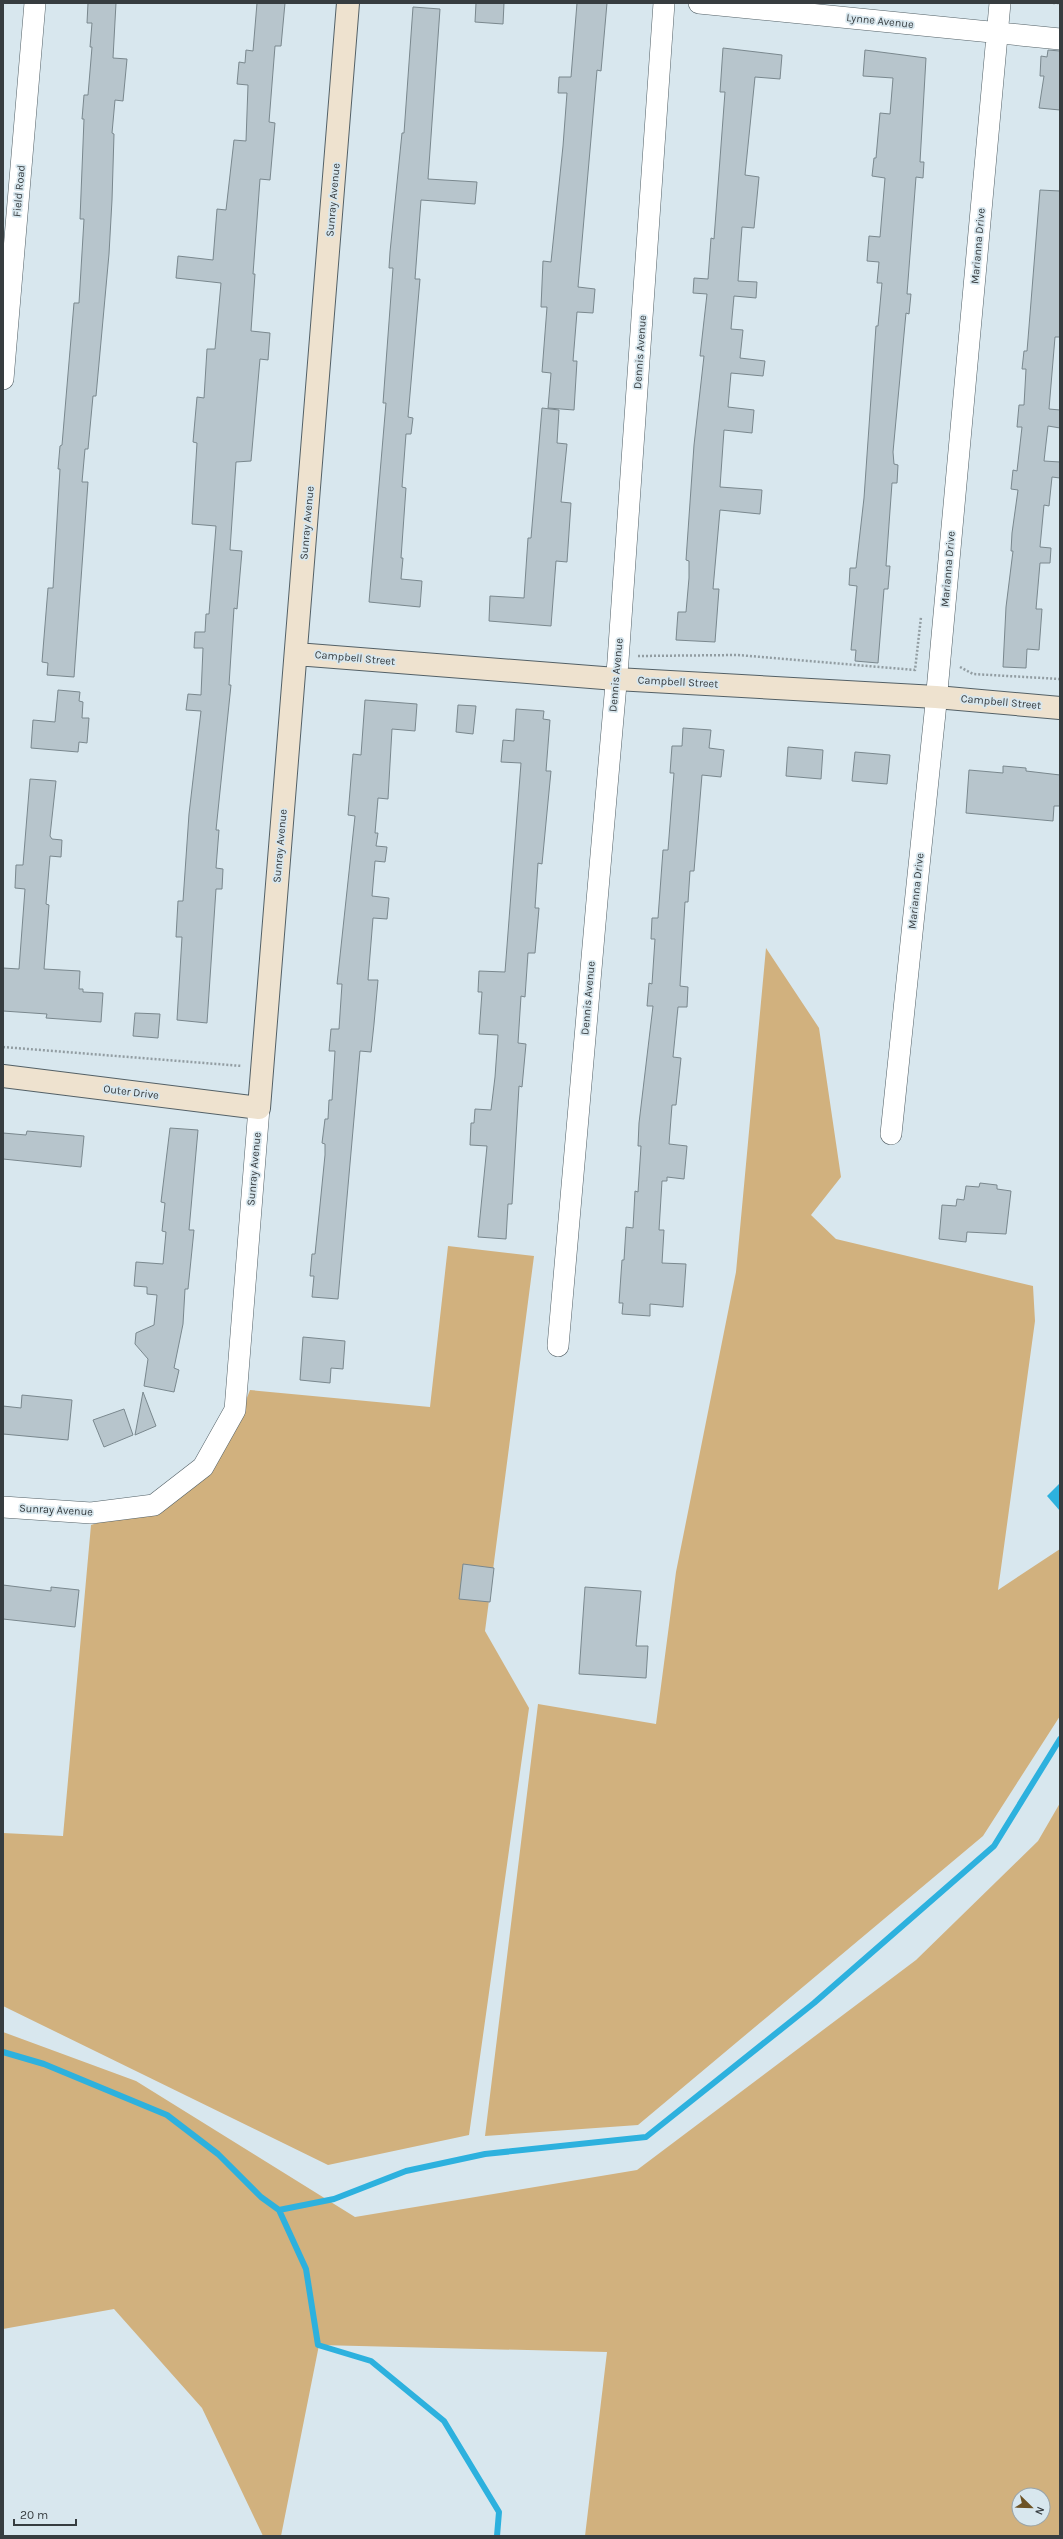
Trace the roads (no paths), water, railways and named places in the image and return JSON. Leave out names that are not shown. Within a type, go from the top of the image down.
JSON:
[{"type":"street","name":"Field Road","points":[[3,379],[35,3]]},
{"type":"street","name":"Sunray Avenue","points":[[3,1507],[91,1513],[154,1505],[203,1467],[235,1410],[348,3]]},
{"type":"street","name":"Dennis Avenue","points":[[558,1346],[616,679],[664,3]]},
{"type":"street","name":"Lynne Avenue","points":[[699,3],[1060,39]]},
{"type":"street","name":"Marianna Drive","points":[[891,1134],[936,697],[1000,3]]},
{"type":"street","name":"Campbell Street","points":[[296,654],[616,679],[936,697],[1060,708]]},
{"type":"street","name":"Outer Drive","points":[[3,1076],[259,1108]]},
{"type":"water","points":[[1060,1483],[1060,1511],[1047,1496]]},
{"type":"waterway","points":[[497,2536],[499,2512],[444,2421],[371,2361],[318,2345],[306,2269],[279,2210],[334,2199],[406,2171],[485,2154],[646,2137],[814,2003],[994,1846],[1060,1739]]},
{"type":"waterway","points":[[3,2052],[44,2064],[167,2115],[218,2154],[261,2197],[279,2210]]}]
